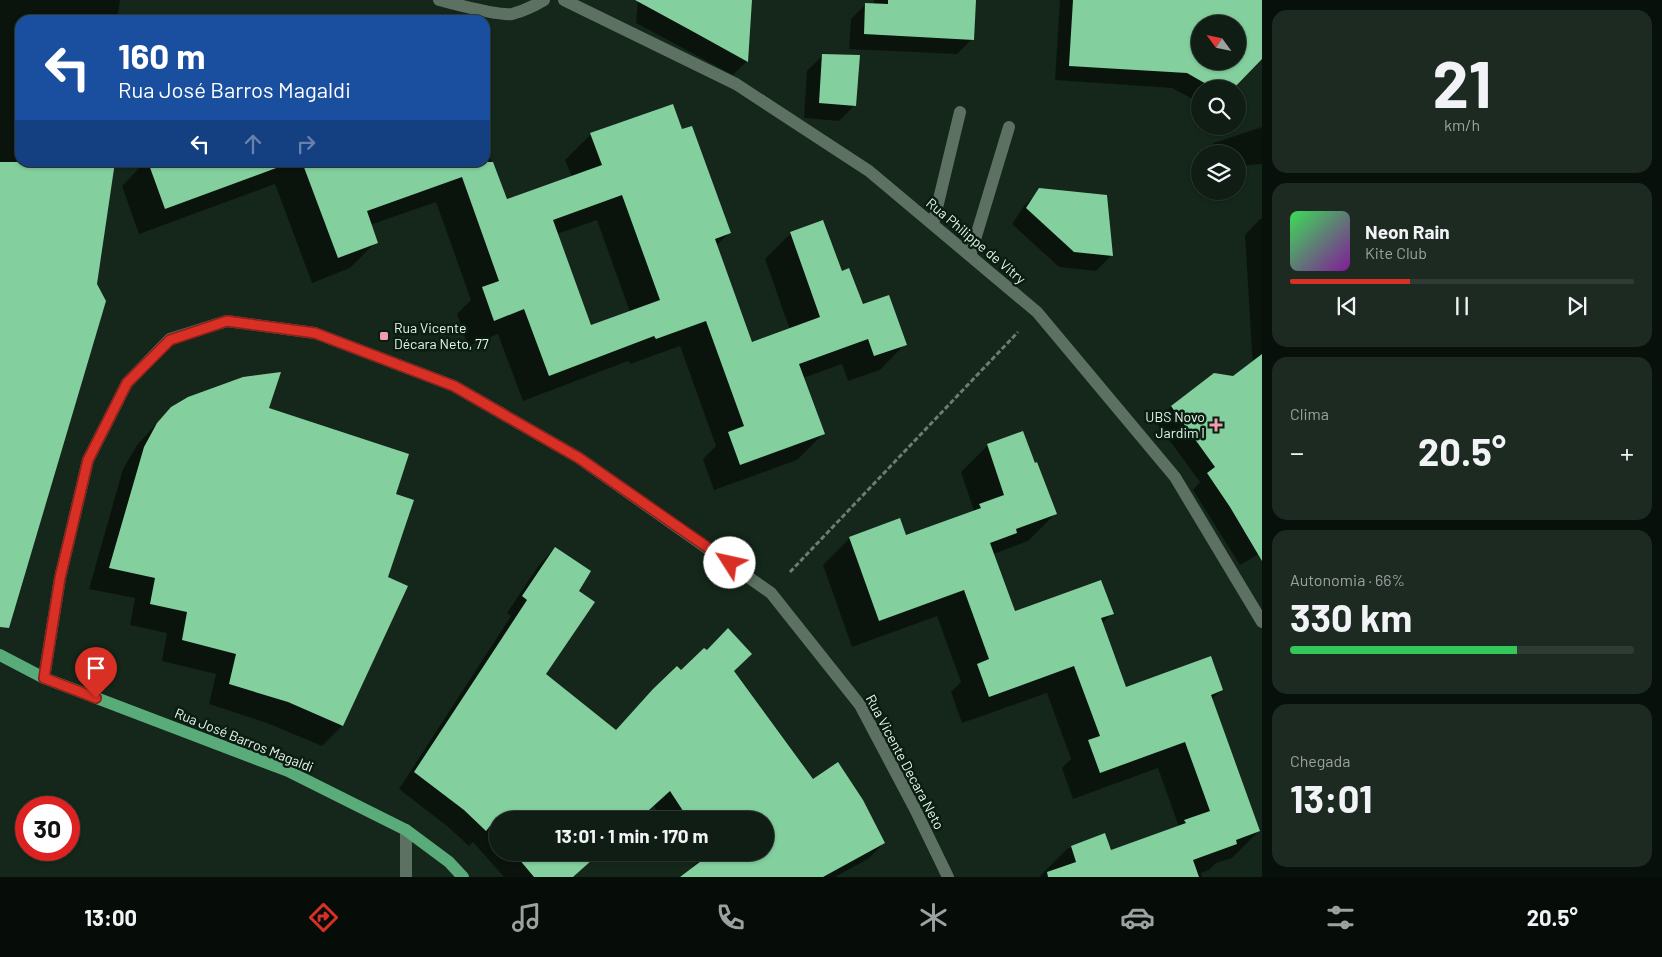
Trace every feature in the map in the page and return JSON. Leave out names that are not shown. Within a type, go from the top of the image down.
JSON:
[{"type":"main road","name":"Rua José Barros Magaldi","points":[[0,655],[44,678],[288,771],[406,830],[449,862],[463,877]]},
{"type":"street","points":[[439,0],[510,14],[531,8],[544,0]]},
{"type":"street","name":"Rua Philippe de Vitry","points":[[564,0],[736,84],[869,171],[1037,312],[1175,477],[1262,622]]},
{"type":"street","points":[[933,224],[960,112]]},
{"type":"street","points":[[970,256],[1008,127]]},
{"type":"street","name":"Rua Vicente Decara Neto","points":[[44,678],[60,578],[88,460],[127,383],[170,340],[227,321],[315,333],[454,386],[579,458],[771,593],[860,705],[915,809],[948,877]]},
{"type":"street","points":[[406,830],[406,877]]},
{"type":"path","points":[[771,593],[1037,312]]},
{"type":"building","points":[[635,0],[752,0],[748,62],[692,31]]},
{"type":"building","points":[[888,0],[976,0],[974,40],[864,34],[865,3],[888,4]]},
{"type":"building","points":[[1073,0],[1262,0],[1262,59],[1242,80],[1199,80],[1187,73],[1069,66]]},
{"type":"building","points":[[822,54],[860,55],[856,106],[819,103]]},
{"type":"building","points":[[673,104],[682,129],[692,126],[731,233],[715,239],[752,342],[820,317],[790,232],[823,220],[842,271],[849,268],[863,304],[889,295],[907,345],[874,356],[868,339],[799,364],[825,434],[740,465],[728,432],[744,426],[706,321],[656,339],[654,336],[549,376],[524,309],[494,321],[482,287],[499,281],[462,177],[367,211],[378,243],[338,258],[304,167],[490,167],[490,162],[493,162],[507,199],[602,165],[590,133]],"holes":[[[622,195],[660,300],[591,325],[553,220]]]},
{"type":"building","points":[[0,162],[15,162],[15,167],[114,167],[97,284],[106,301],[9,628],[0,627]]},
{"type":"building","points":[[150,167],[279,167],[165,209]]},
{"type":"building","points":[[1039,188],[1107,195],[1113,256],[1074,252],[1026,208]]},
{"type":"building","points":[[1262,354],[1262,561],[1207,473],[1215,467],[1171,406],[1214,373],[1233,376]]},
{"type":"building","points":[[281,372],[269,408],[409,454],[396,494],[414,500],[388,577],[408,586],[343,726],[288,702],[229,684],[236,654],[182,640],[187,612],[150,604],[155,578],[109,568],[144,447],[157,423],[171,407],[188,397],[243,377]]},
{"type":"building","points":[[1023,431],[1057,514],[1016,529],[1017,533],[990,543],[1015,611],[1101,580],[1114,614],[1101,618],[1126,687],[1211,656],[1223,690],[1211,695],[1260,831],[1236,840],[1237,844],[1193,860],[1199,877],[1048,877],[1047,872],[1076,862],[1071,846],[1105,833],[1111,850],[1186,823],[1184,820],[1210,811],[1185,742],[1100,773],[1088,740],[1100,736],[1074,666],[989,697],[977,664],[989,659],[964,590],[879,621],[849,537],[900,518],[906,535],[981,508],[979,504],[1004,495],[987,444]]},
{"type":"building","points":[[555,547],[591,571],[579,591],[595,602],[546,674],[616,730],[653,689],[677,666],[681,670],[704,648],[707,650],[728,628],[752,654],[734,671],[813,779],[838,762],[863,800],[885,843],[823,877],[680,877],[701,861],[774,861],[774,811],[683,811],[670,791],[648,811],[489,811],[489,827],[486,831],[464,810],[414,772],[527,600],[522,596]]},
{"type":"building","points":[[521,861],[591,861],[573,877],[534,877]]},
{"type":"place","name":"Rua Vicente Décara Neto, 77","points":[[384,336]]},
{"type":"place","name":"UBS Novo Jardim I","points":[[1216,425]]},
{"type":"route","points":[[96,698],[44,678],[60,578],[88,460],[127,383],[170,340],[227,321],[315,333],[454,386],[579,458],[730,563]]}]
